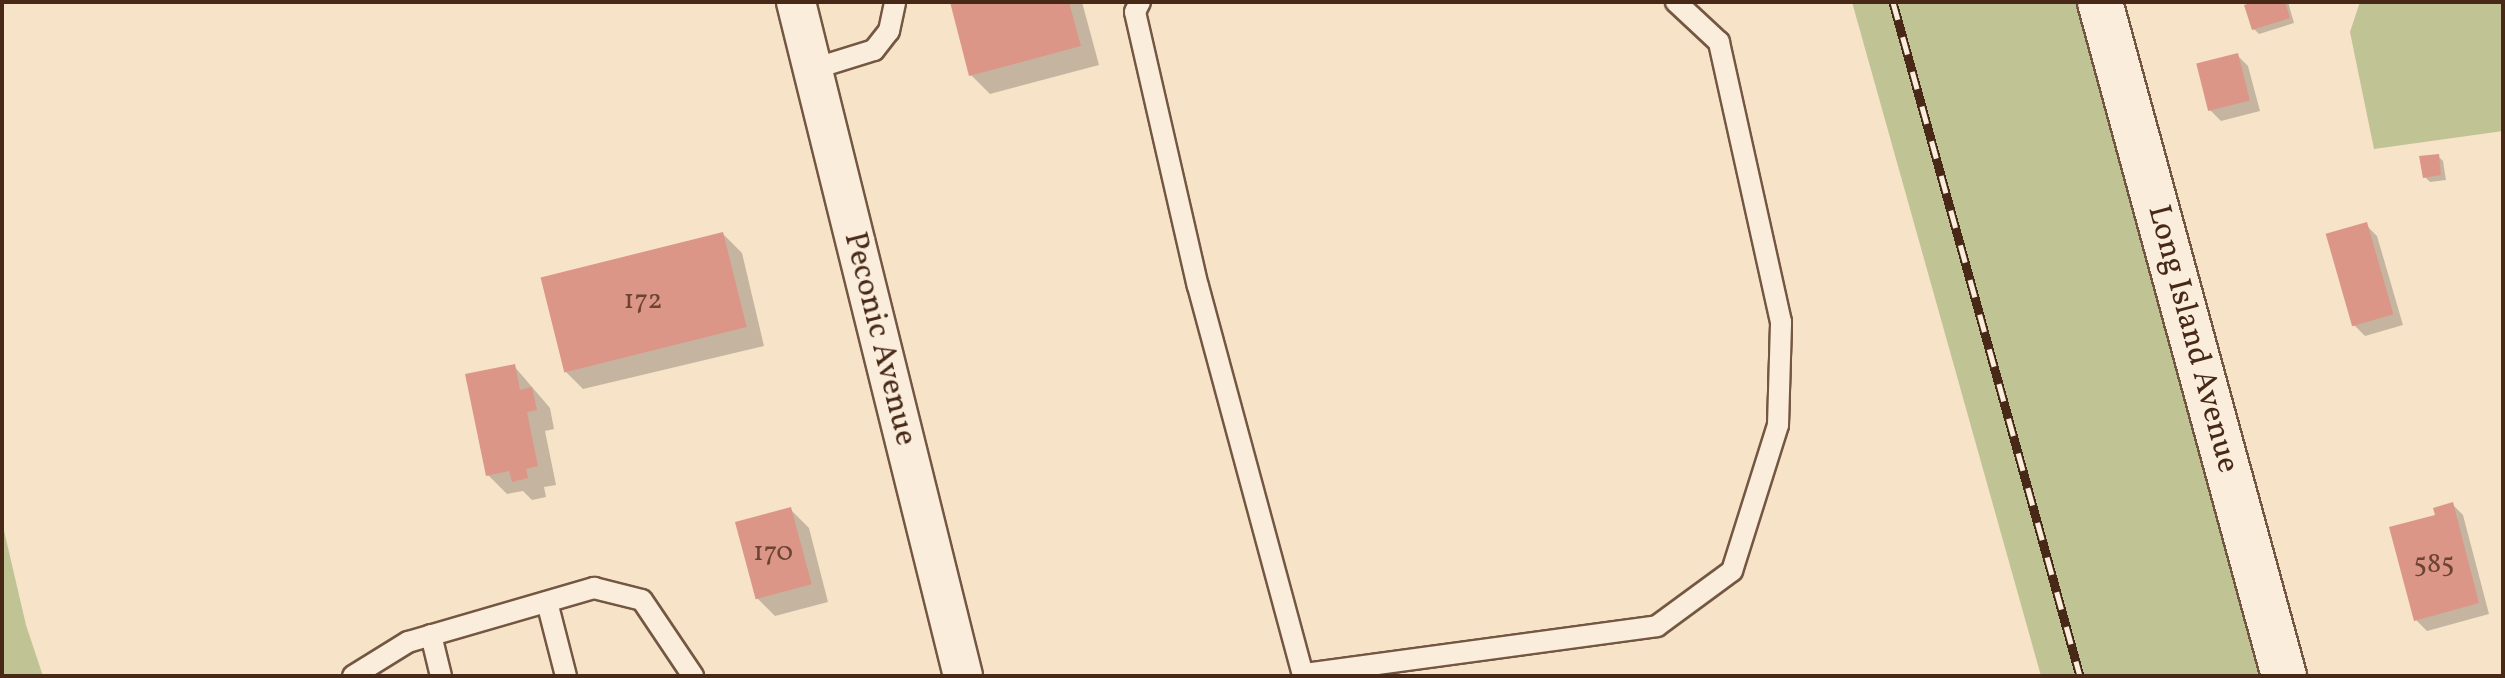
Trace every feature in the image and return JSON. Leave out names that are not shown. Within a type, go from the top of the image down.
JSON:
[{"type":"street","name":"Peconic Avenue","points":[[796,2],[963,676]]},
{"type":"street","name":"Long Island Avenue","points":[[2100,2],[2284,676]]},
{"type":"lane","points":[[813,69],[874,50],[889,31],[895,2]]},
{"type":"lane","points":[[1140,2],[1135,12],[1198,286],[1304,675],[1657,626],[1732,571],[1778,425],[1781,322],[1719,42],[1676,2]]},
{"type":"lane","points":[[353,676],[408,642],[594,588],[642,600],[691,676]]},
{"type":"lane","points":[[547,602],[566,676]]},
{"type":"lane","points":[[431,635],[441,676]]},
{"type":"green space","points":[[1852,2],[2100,2],[2284,676],[2041,676]]},
{"type":"green space","points":[[2360,2],[2503,2],[2503,131],[2374,149],[2350,32]]},
{"type":"green space","points":[[2,522],[26,625],[43,676],[2,676]]},
{"type":"building","points":[[950,2],[1069,2],[1081,46],[969,76]]},
{"type":"building","points":[[2285,2],[2290,18],[2252,30],[2244,5]]},
{"type":"building","points":[[2238,53],[2250,101],[2208,111],[2196,63]]},
{"type":"building","points":[[2439,154],[2441,175],[2423,178],[2419,156]]},
{"type":"building","points":[[2367,222],[2393,314],[2352,326],[2326,234]]},
{"type":"building","points":[[723,232],[747,327],[564,373],[541,277]]},
{"type":"building","points":[[515,364],[520,390],[532,387],[537,410],[527,412],[538,466],[526,469],[528,478],[512,482],[509,471],[486,476],[465,374]]},
{"type":"building","points":[[2453,502],[2479,603],[2414,621],[2389,527],[2435,515],[2433,508]]},
{"type":"building","points":[[791,507],[812,584],[756,599],[735,522]]},
{"type":"railway","points":[[1893,2],[2080,676]]}]
